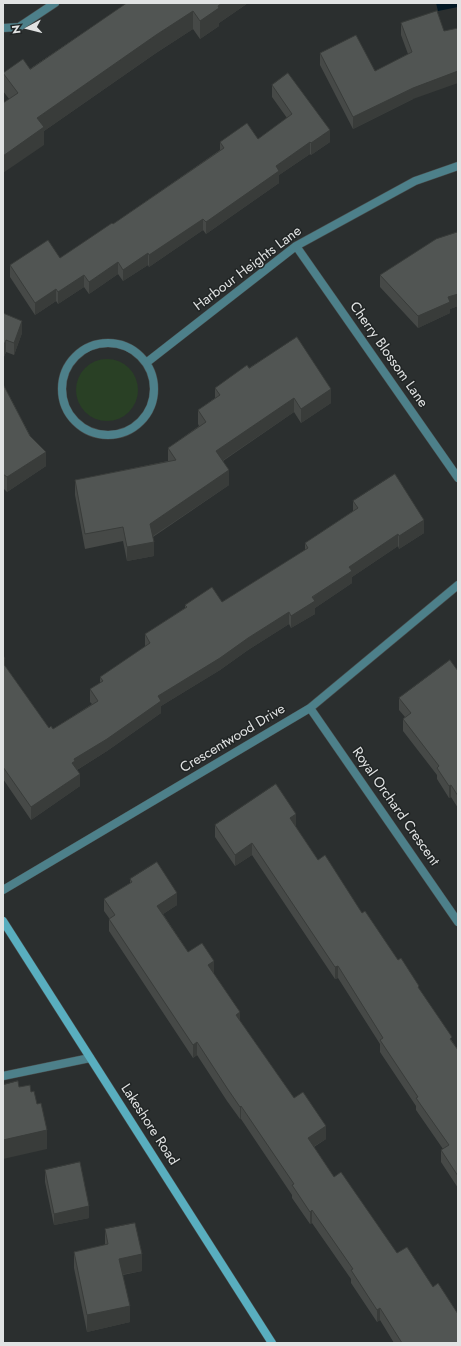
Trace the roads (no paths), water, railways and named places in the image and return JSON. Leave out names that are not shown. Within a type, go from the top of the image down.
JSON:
[{"type":"main road","name":"Lakeshore Road","points":[[3,921],[272,1343]]},
{"type":"street","points":[[3,28],[18,27],[55,3]]},
{"type":"street","name":"Harbour Heights Lane","points":[[146,363],[296,246],[415,181],[458,166]]},
{"type":"street","name":"Cherry Blossom Lane","points":[[296,246],[458,478]]},
{"type":"street","points":[[105,343],[120,345],[135,352],[146,363],[152,376],[154,391],[151,406],[144,418],[132,428],[119,434],[104,436],[90,432],[77,424],[68,413],[62,399],[62,383],[67,368],[76,355],[89,347],[105,343]]},
{"type":"street","name":"Crescentwood Drive","points":[[3,890],[310,708],[458,585]]},
{"type":"street","name":"Royal Orchard Crescent","points":[[310,708],[458,922]]},
{"type":"street","points":[[3,1076],[90,1058]]},
{"type":"water","points":[[436,3],[458,3],[458,7],[438,11]]}]
